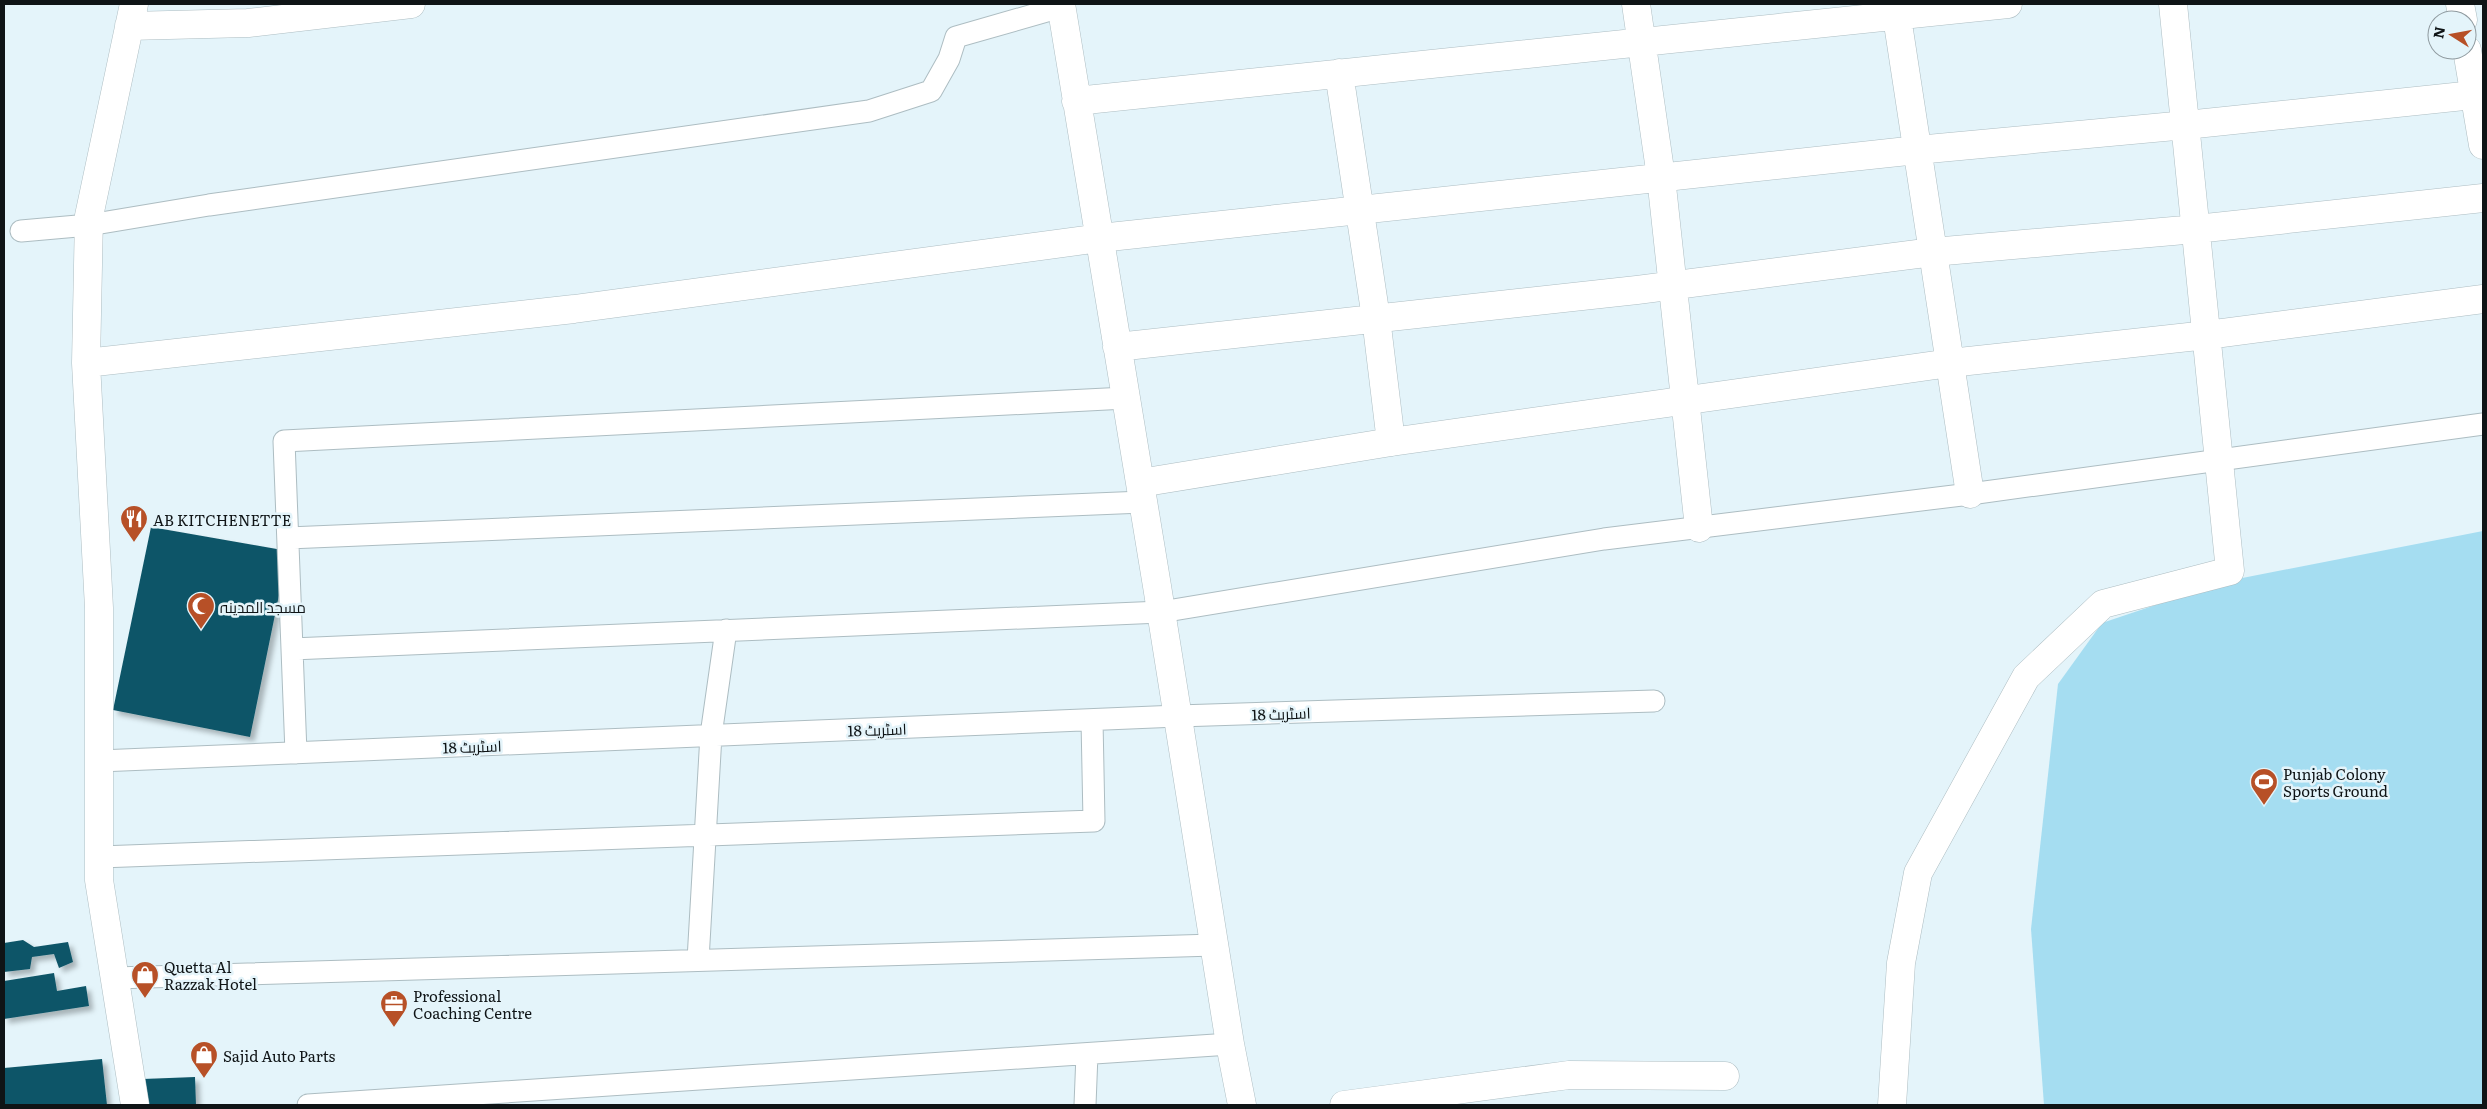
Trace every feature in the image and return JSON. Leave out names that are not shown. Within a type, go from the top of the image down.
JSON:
[{"type":"street","points":[[135,1105],[100,880],[99,608],[86,363],[89,216],[132,15],[248,23],[410,4]]},
{"type":"street","points":[[1636,4],[1662,177],[1699,528]]},
{"type":"street","points":[[1076,101],[1642,42],[1896,10],[2008,4]]},
{"type":"street","points":[[1892,1105],[1901,963],[1918,873],[2026,677],[2103,604],[2230,571],[2174,4]]},
{"type":"street","points":[[1061,6],[1142,492],[1230,1044],[1242,1105]]},
{"type":"street","points":[[1896,10],[1970,494]]},
{"type":"street","points":[[2469,60],[2478,95],[2483,145]]},
{"type":"street","points":[[1339,73],[1376,318],[1390,442]]},
{"type":"street","points":[[86,363],[574,309],[1100,238],[1917,150],[2186,126],[2478,95]]},
{"type":"street","points":[[1118,347],[1674,285],[1933,252],[2196,229],[2483,198]]},
{"type":"street","points":[[1142,492],[1390,442],[1950,363],[2207,335],[2483,299]]},
{"type":"street","points":[[1344,1105],[1568,1075],[1725,1076]]},
{"type":"lane","points":[[21,231],[89,225],[209,205],[869,112],[931,91],[949,59],[956,37],[1061,6]]},
{"type":"lane","points":[[296,753],[284,441],[1126,398]]},
{"type":"lane","points":[[292,649],[1161,612],[1604,539],[1970,494],[2483,424]]},
{"type":"lane","points":[[288,538],[1142,492]]},
{"type":"lane","points":[[698,960],[703,835],[711,735],[726,630]]},
{"type":"lane","name":"اسٹریٹ 18","points":[[99,761],[1178,716],[1654,701]]},
{"type":"lane","points":[[100,857],[1094,821],[1092,720]]},
{"type":"lane","points":[[115,978],[1214,945]]},
{"type":"lane","points":[[308,1105],[1230,1044]]},
{"type":"lane","points":[[1085,1105],[1087,1054]]},
{"type":"shaded area","name":"Punjab Colony Sports Ground","points":[[2483,531],[2483,1105],[2044,1105],[2031,929],[2058,684],[2102,623],[2227,581]]},
{"type":"building","name":"مسجد المدینہ","points":[[151,527],[288,551],[250,737],[113,710]]},
{"type":"building","points":[[23,940],[34,947],[68,942],[73,962],[59,968],[54,954],[32,957],[30,969],[4,972],[4,943]]},
{"type":"building","points":[[54,973],[57,991],[86,986],[89,1006],[4,1019],[4,981]]},
{"type":"building","points":[[102,1059],[107,1105],[5,1105],[4,1068]]},
{"type":"building","points":[[195,1077],[196,1105],[144,1105],[143,1079]]},
{"type":"place","name":"AB KITCHENETTE","points":[[134,543]]},
{"type":"place","name":"مسجد المدینہ","points":[[201,630]]},
{"type":"place","name":"Punjab Colony Sports Ground","points":[[2264,806]]},
{"type":"place","name":"Quetta Al Razzak Hotel","points":[[145,999]]},
{"type":"place","name":"Professional Coaching Centre","points":[[394,1028]]},
{"type":"place","name":"Sajid Auto Parts","points":[[204,1079]]}]
